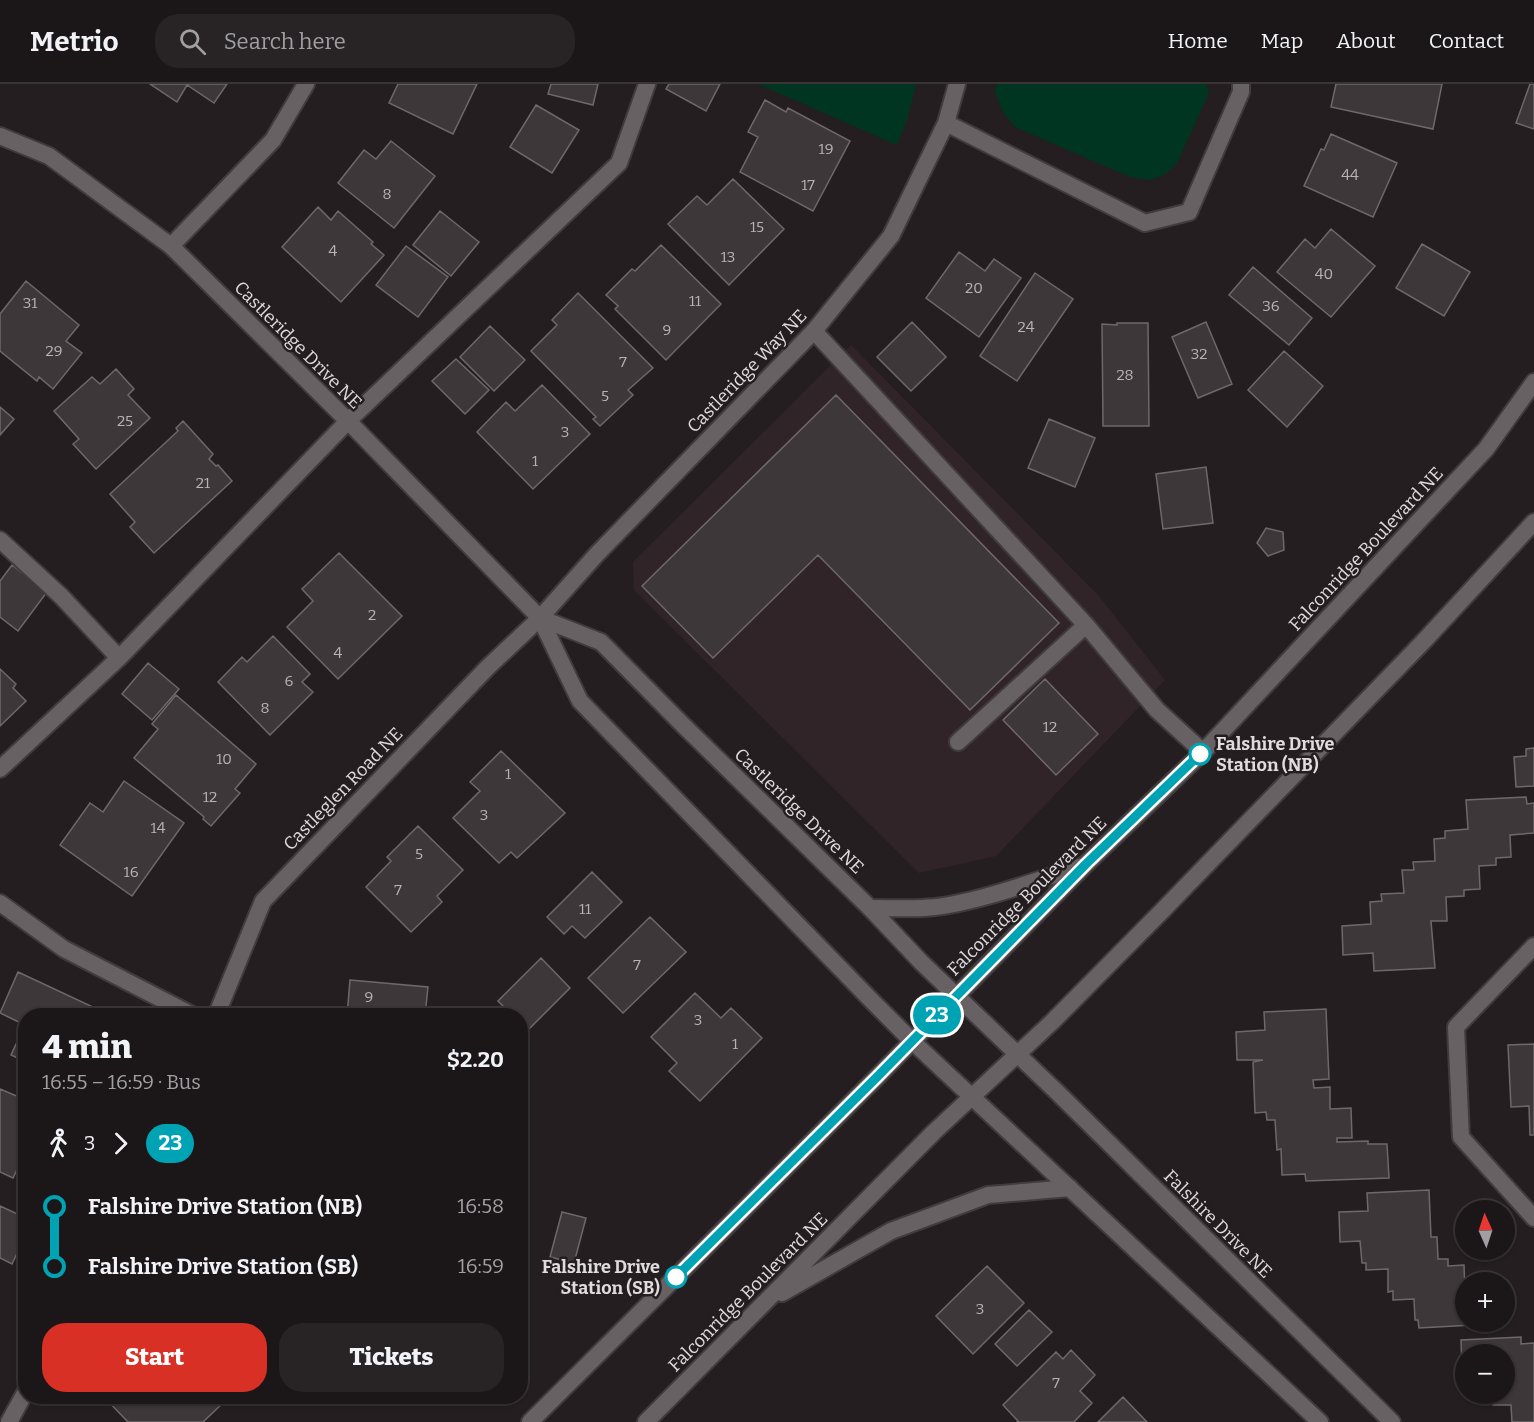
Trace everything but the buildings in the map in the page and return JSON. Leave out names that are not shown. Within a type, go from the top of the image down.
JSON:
[{"type":"street","points":[[171,246],[273,140],[306,84]]},
{"type":"street","points":[[0,769],[119,658],[348,421],[619,163],[647,84]]},
{"type":"street","name":"Castleridge Way NE","points":[[540,618],[597,554],[814,331],[891,236],[946,123],[957,84]]},
{"type":"street","points":[[946,123],[1145,223],[1189,212],[1241,92],[1241,84]]},
{"type":"street","name":"Castleridge Drive NE","points":[[0,136],[49,156],[171,246],[348,421],[540,618],[580,701],[912,1041],[973,1097]]},
{"type":"street","points":[[814,331],[1086,625],[1157,710],[1203,752]]},
{"type":"street","name":"Falconridge Boulevard NE","points":[[530,1422],[1086,864],[1203,752],[1486,450],[1534,382]]},
{"type":"street","name":"Falconridge Boulevard NE","points":[[646,1422],[926,1140],[1016,1053],[1052,1022],[1169,904],[1423,642],[1534,522]]},
{"type":"street","points":[[0,540],[61,596],[119,658]]},
{"type":"street","name":"Castleridge Drive NE","points":[[540,618],[601,642],[870,908],[921,962],[1016,1053]]},
{"type":"street","name":"Castleglen Road NE","points":[[219,1008],[263,901],[488,667],[540,618]]},
{"type":"street","points":[[958,742],[1086,625]]},
{"type":"street","points":[[870,908],[949,905],[1006,890],[1086,864]]},
{"type":"street","points":[[0,903],[64,949],[178,1008]]},
{"type":"street","points":[[1534,946],[1456,1027],[1461,1137],[1534,1218]]},
{"type":"street","name":"Falshire Drive NE","points":[[1016,1053],[1392,1422]]},
{"type":"street","points":[[973,1097],[1320,1422]]},
{"type":"street","points":[[764,1304],[891,1231],[988,1195],[1070,1188]]},
{"type":"street","points":[[9,1422],[19,1404]]},
{"type":"shaded area","points":[[851,345],[1098,595],[1165,680],[996,856],[919,873],[634,590],[633,562]]},
{"type":"green space","points":[[758,84],[916,84],[907,120],[897,145]]},
{"type":"green space","points":[[997,84],[1206,84],[1209,93],[1177,163],[1164,175],[1150,180],[1130,177],[1015,127],[1002,111],[995,91]]},
{"type":"bus line","name":"23","points":[[676,1277],[1086,864],[1200,754]]},
{"type":"place","name":"Falshire Drive Station (NB)","points":[[1200,754]]},
{"type":"place","name":"Falshire Drive Station (SB)","points":[[676,1277]]}]
